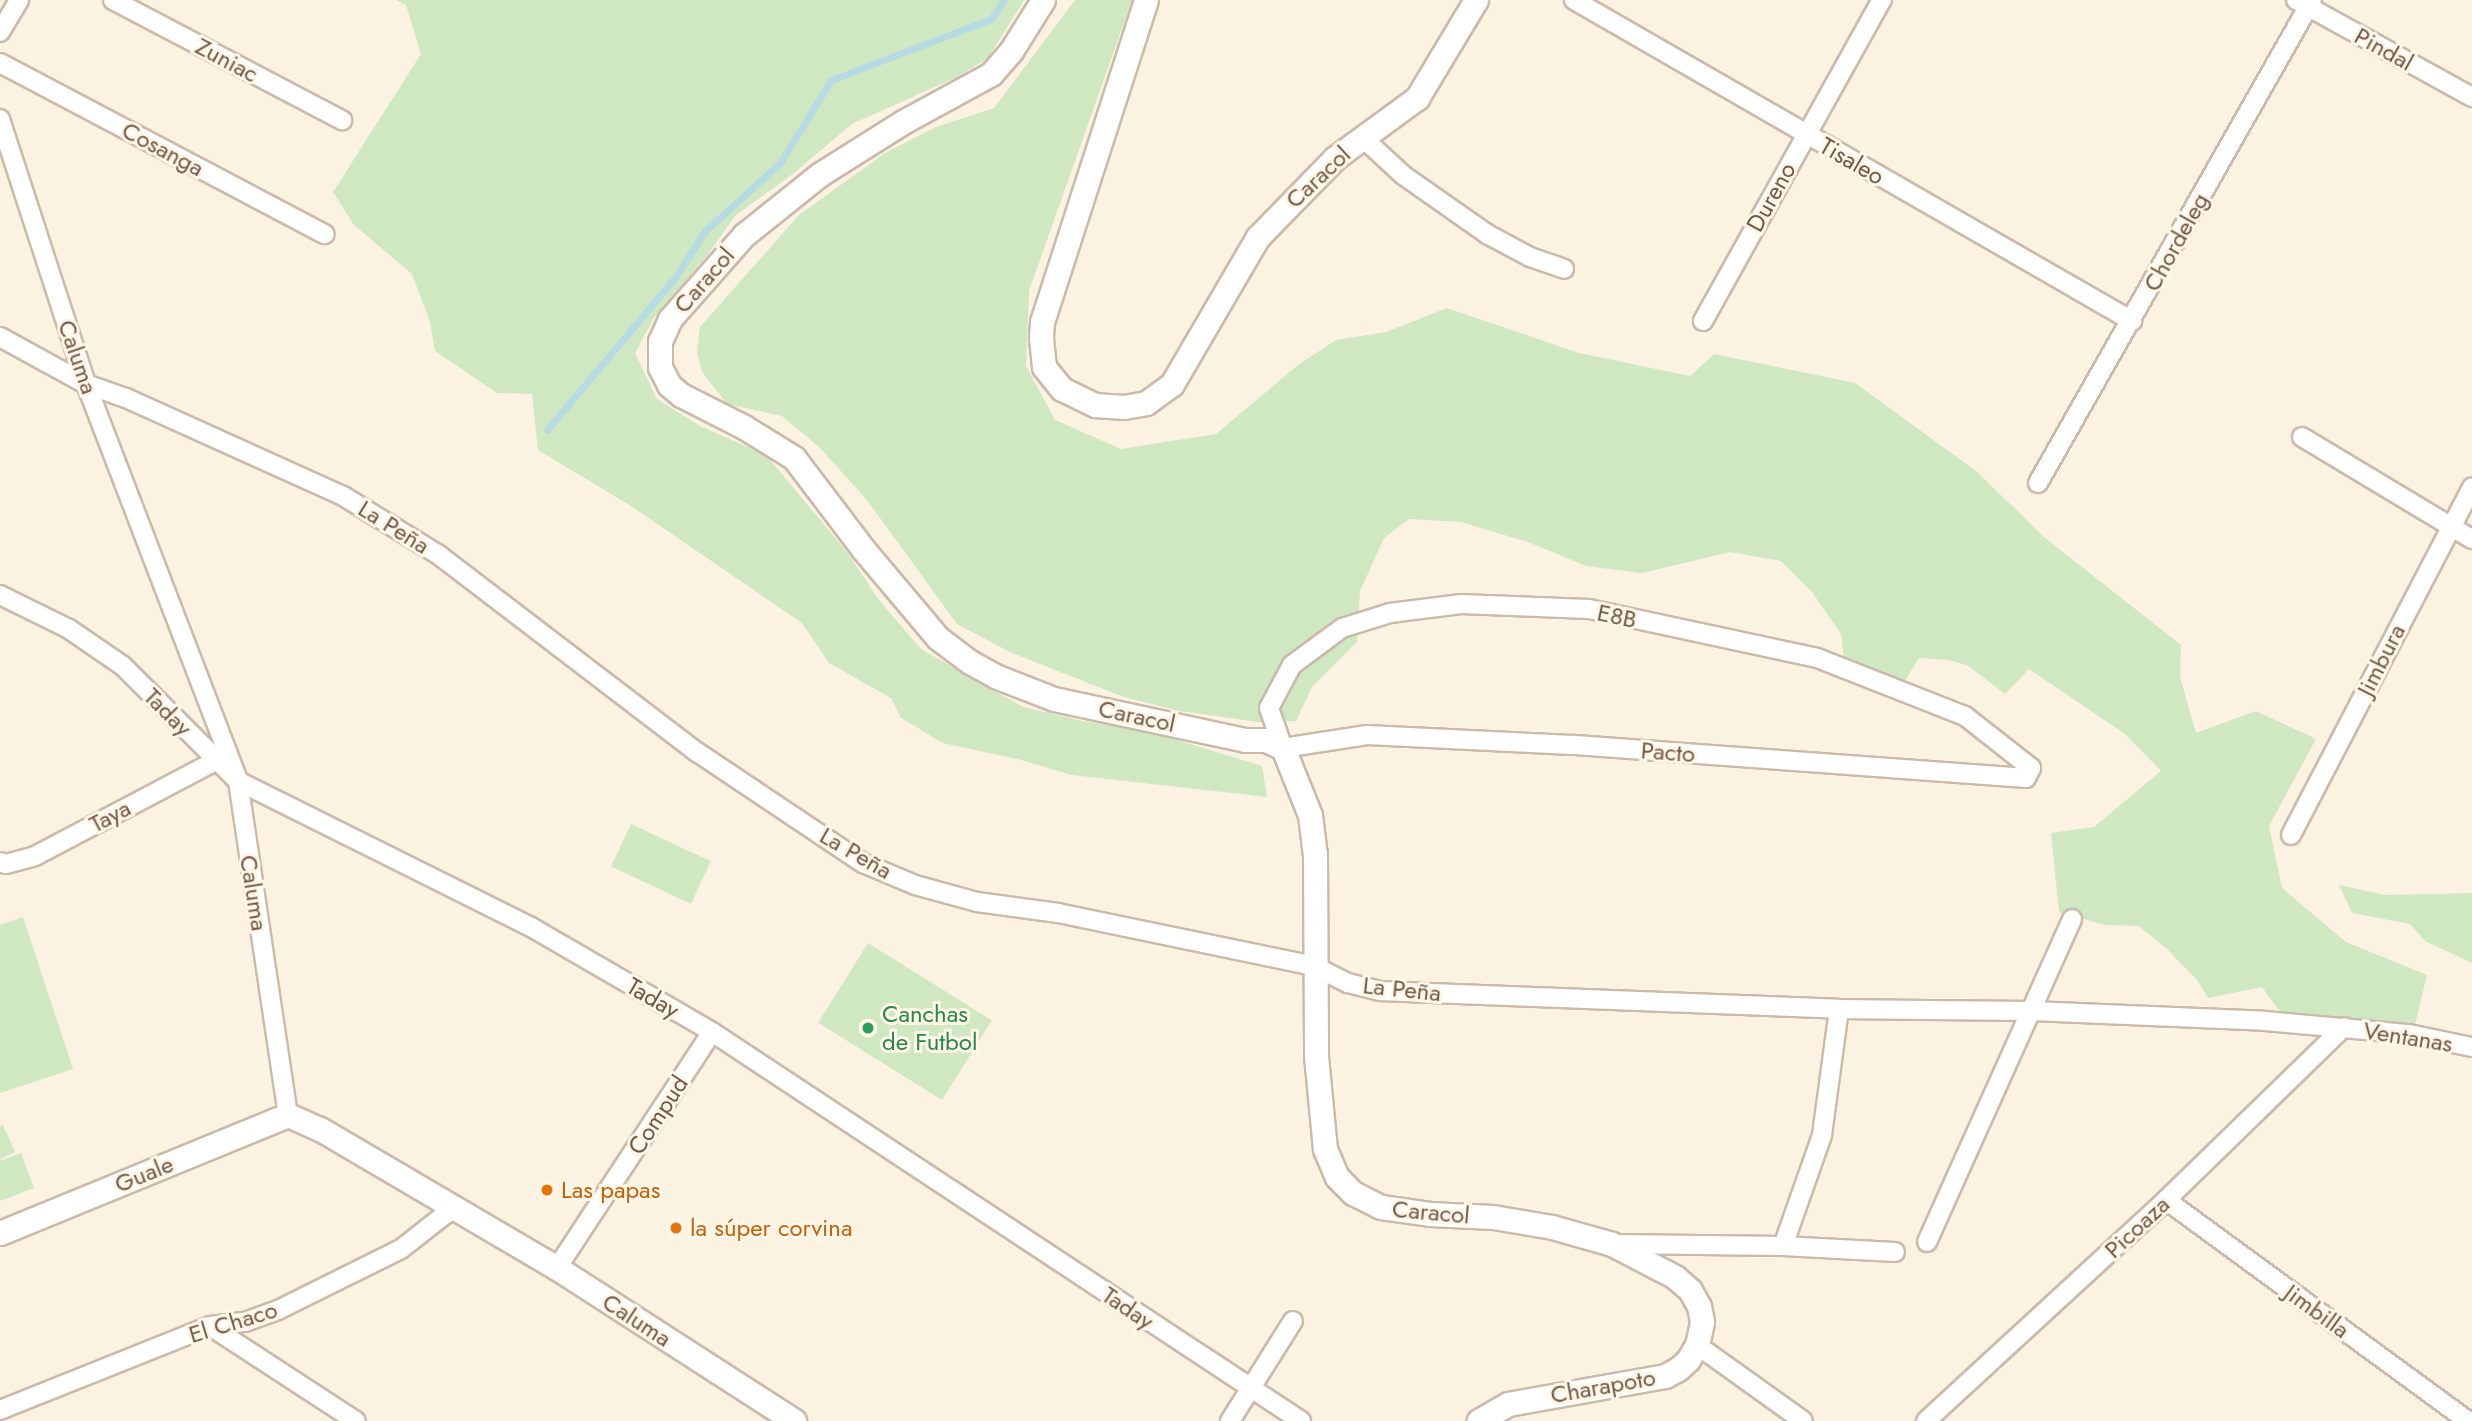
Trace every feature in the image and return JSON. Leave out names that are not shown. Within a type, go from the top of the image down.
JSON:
[{"type":"street","points":[[0,32],[19,0]]},
{"type":"street","name":"Zuniac","points":[[113,0],[342,120]]},
{"type":"street","name":"Caracol","points":[[1043,0],[1011,51],[991,74],[903,122],[819,175],[744,234],[670,319],[660,341],[660,367],[669,385],[681,395],[744,427],[794,458],[863,549],[938,638],[970,662],[995,676],[1054,699],[1245,740],[1266,740],[1283,748],[1310,815],[1316,880],[1316,1056],[1325,1149],[1337,1177],[1364,1200],[1381,1207],[1430,1214],[1493,1217],[1552,1227],[1612,1244],[1783,1246],[1895,1252]]},
{"type":"street","name":"Caracol","points":[[1146,0],[1042,322],[1044,367],[1069,394],[1095,405],[1136,407],[1172,384],[1258,237],[1335,158],[1417,98],[1476,0]]},
{"type":"street","name":"Tisaleo","points":[[1574,0],[2132,321]]},
{"type":"street","name":"Dureno","points":[[1703,321],[1882,0]]},
{"type":"street","name":"Pindal","points":[[2305,2],[2472,97]]},
{"type":"street","name":"Chordeleg","points":[[2038,482],[2132,321],[2305,2]]},
{"type":"street","name":"Cosanga","points":[[0,64],[326,234]]},
{"type":"street","name":"Caluma","points":[[0,119],[86,384],[238,781],[288,1115],[320,1129],[452,1209],[557,1268],[794,1421]]},
{"type":"street","points":[[1363,138],[1403,175],[1487,234],[1530,257],[1564,270]]},
{"type":"street","name":"La Peña","points":[[0,337],[86,384],[343,496],[439,555],[697,752],[863,863],[915,885],[977,902],[1059,913],[1314,967],[1348,983],[1379,991],[1839,1009],[2031,1011]]},
{"type":"street","points":[[2302,437],[2472,539]]},
{"type":"street","name":"Jimbura","points":[[2291,835],[2472,487]]},
{"type":"street","name":"Taday","points":[[0,595],[69,629],[123,666],[238,781],[531,927],[712,1032],[1301,1421]]},
{"type":"street","name":"E8B","points":[[1283,748],[1269,708],[1292,665],[1342,628],[1390,612],[1461,604],[1589,609],[1817,658],[1965,716],[2019,756]]},
{"type":"street","name":"Pacto","points":[[1283,748],[1367,735],[1586,746],[2026,778],[2031,768],[2019,756]]},
{"type":"street","name":"Taya","points":[[2,868],[35,856],[217,760]]},
{"type":"street","points":[[1927,1242],[2072,919]]},
{"type":"street","points":[[1783,1246],[1822,1135],[1839,1009]]},
{"type":"street","name":"Ventanas","points":[[2031,1011],[2344,1027],[2409,1034],[2472,1047]]},
{"type":"street","name":"Picoaza","points":[[1926,1421],[2166,1200],[2344,1027]]},
{"type":"street","name":"Compud","points":[[557,1268],[712,1032]]},
{"type":"street","name":"Guale","points":[[0,1233],[288,1115]]},
{"type":"street","name":"Jimbilla","points":[[2166,1200],[2468,1421]]},
{"type":"street","name":"El Chaco","points":[[0,1410],[210,1326],[245,1322],[278,1310],[401,1249],[452,1209]]},
{"type":"street","points":[[1612,1244],[1675,1277],[1689,1290],[1701,1315],[1697,1345],[1803,1421]]},
{"type":"street","points":[[1230,1421],[1293,1321]]},
{"type":"street","points":[[210,1326],[356,1421]]},
{"type":"street","name":"Charapoto","points":[[1478,1421],[1508,1404],[1665,1376],[1689,1360],[1697,1345]]},
{"type":"green space","points":[[396,0],[1024,0],[988,58],[957,77],[852,124],[794,173],[735,216],[709,253],[654,318],[635,353],[657,399],[700,426],[766,455],[847,552],[879,600],[921,649],[1023,707],[1083,721],[1141,729],[1262,766],[1267,797],[1072,775],[1021,760],[943,743],[901,718],[891,698],[829,663],[802,623],[631,506],[538,450],[532,394],[497,393],[435,351],[430,322],[412,274],[354,225],[333,192],[421,54],[406,5]]},
{"type":"green space","points":[[1075,0],[1132,0],[1029,291],[1026,366],[1055,420],[1121,449],[1216,434],[1298,365],[1336,340],[1386,332],[1447,308],[1579,353],[1690,376],[1714,354],[1855,383],[1976,471],[2044,537],[2181,645],[2180,677],[2196,733],[2256,711],[2316,739],[2269,826],[2282,888],[2346,942],[2427,975],[2413,1033],[2293,1030],[2262,987],[2208,998],[2197,980],[2167,949],[2139,926],[2105,925],[2059,912],[2051,833],[2094,827],[2161,771],[2125,734],[2029,669],[2005,694],[1967,665],[1948,660],[1919,658],[1901,687],[1845,664],[1841,634],[1812,592],[1781,561],[1730,552],[1642,573],[1586,566],[1528,542],[1461,522],[1409,519],[1384,538],[1360,591],[1357,642],[1312,687],[1296,721],[1259,722],[1179,711],[1121,696],[1010,652],[957,624],[867,500],[820,448],[782,416],[727,404],[702,372],[697,352],[700,327],[799,215],[885,153],[936,127],[994,108]]},
{"type":"green space","points":[[631,824],[711,861],[691,904],[611,867]]},
{"type":"green space","points":[[2339,885],[2385,895],[2472,893],[2472,963],[2425,941],[2410,924],[2352,913]]},
{"type":"green space","points":[[23,917],[73,1069],[0,1093],[0,925]]},
{"type":"green space","points":[[868,943],[992,1020],[942,1100],[818,1023]]},
{"type":"green space","points":[[3,1125],[15,1152],[0,1159],[0,1126]]},
{"type":"green space","points":[[21,1153],[34,1188],[0,1201],[0,1161]]},
{"type":"waterway","points":[[547,430],[676,276],[705,231],[780,163],[831,80],[991,19],[1004,0]]},
{"type":"place","name":"Canchas de Futbol","points":[[868,1028]]},
{"type":"place","name":"Las papas","points":[[547,1190]]},
{"type":"place","name":"la súper corvina","points":[[676,1228]]}]
